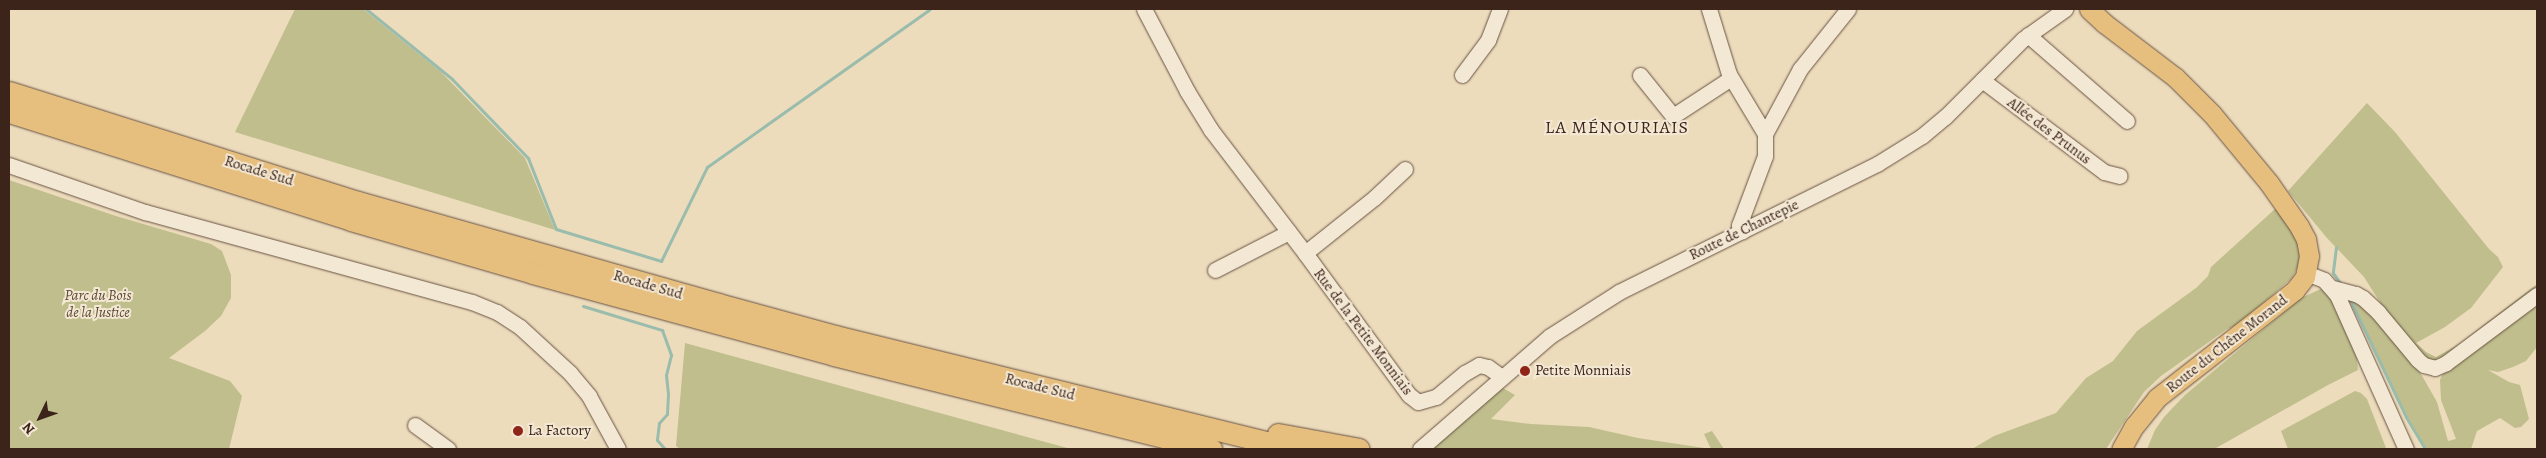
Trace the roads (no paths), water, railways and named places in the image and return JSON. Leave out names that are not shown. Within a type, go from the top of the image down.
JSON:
[{"type":"highway","name":"Rocade Sud","points":[[9,92],[358,202],[560,260],[843,338],[1294,449]]},
{"type":"highway","name":"Rocade Sud","points":[[9,112],[351,220],[533,272],[834,355],[1212,449]]},
{"type":"highway","points":[[1176,421],[1203,419],[1359,449]]},
{"type":"highway","points":[[1119,427],[1170,449]]},
{"type":"main road","points":[[2089,9],[2104,24],[2181,83],[2212,114],[2246,154],[2303,232],[2309,256],[2306,272]]},
{"type":"main road","name":"Route du Chêne Morand","points":[[2121,449],[2144,413],[2168,388],[2291,294],[2306,272]]},
{"type":"main road","name":"Route du Chêne Morand","points":[[2134,449],[2144,413]]},
{"type":"street","name":"Rue de la Petite Monniais","points":[[1144,9],[1211,130],[1289,232],[1408,395],[1418,402],[1436,397],[1465,373],[1479,365],[1488,367],[1502,378]]},
{"type":"street","points":[[1462,75],[1488,40],[1500,9]]},
{"type":"street","points":[[1709,9],[1732,78],[1765,134]]},
{"type":"street","points":[[1742,231],[1739,225],[1765,156],[1765,134],[1800,69],[1848,9]]},
{"type":"street","name":"Route de Chantepie","points":[[1422,448],[1550,336],[1619,292],[1877,164],[1906,147],[1934,127],[2028,35],[2065,9]]},
{"type":"street","points":[[2028,35],[2127,120]]},
{"type":"street","points":[[1640,75],[1673,116],[1732,78]]},
{"type":"street","name":"Allée des Prunus","points":[[1982,80],[2104,172],[2120,176]]},
{"type":"street","points":[[9,165],[145,212],[472,302],[497,312],[520,328],[570,373],[589,396],[618,449]]},
{"type":"street","name":"Rue de la Petite Monniais","points":[[1304,253],[1374,198],[1405,169]]},
{"type":"street","points":[[1215,270],[1289,232]]},
{"type":"street","points":[[2306,272],[2313,274],[2333,288],[2356,294],[2370,304],[2413,355],[2430,367],[2446,363],[2537,295]]},
{"type":"street","points":[[2333,288],[2406,449]]},
{"type":"street","points":[[415,425],[448,449]]},
{"type":"waterway","points":[[366,9],[452,79],[528,158],[556,229],[661,261],[707,167],[930,9]]},
{"type":"waterway","points":[[2336,247],[2333,273],[2341,284]]},
{"type":"waterway","points":[[2349,297],[2406,417],[2425,449]]},
{"type":"waterway","points":[[583,306],[662,330],[671,355],[666,375],[668,394],[667,414],[659,423],[657,440],[665,449]]},
{"type":"place","name":"Petite Monniais","points":[[1525,371]]},
{"type":"place","name":"La Factory","points":[[518,431]]},
{"type":"district","name":"LA MÉNOURIAIS","points":[[1617,127]]},
{"type":"park label","name":"Parc du Bois de la Justice","points":[[98,304]]}]
